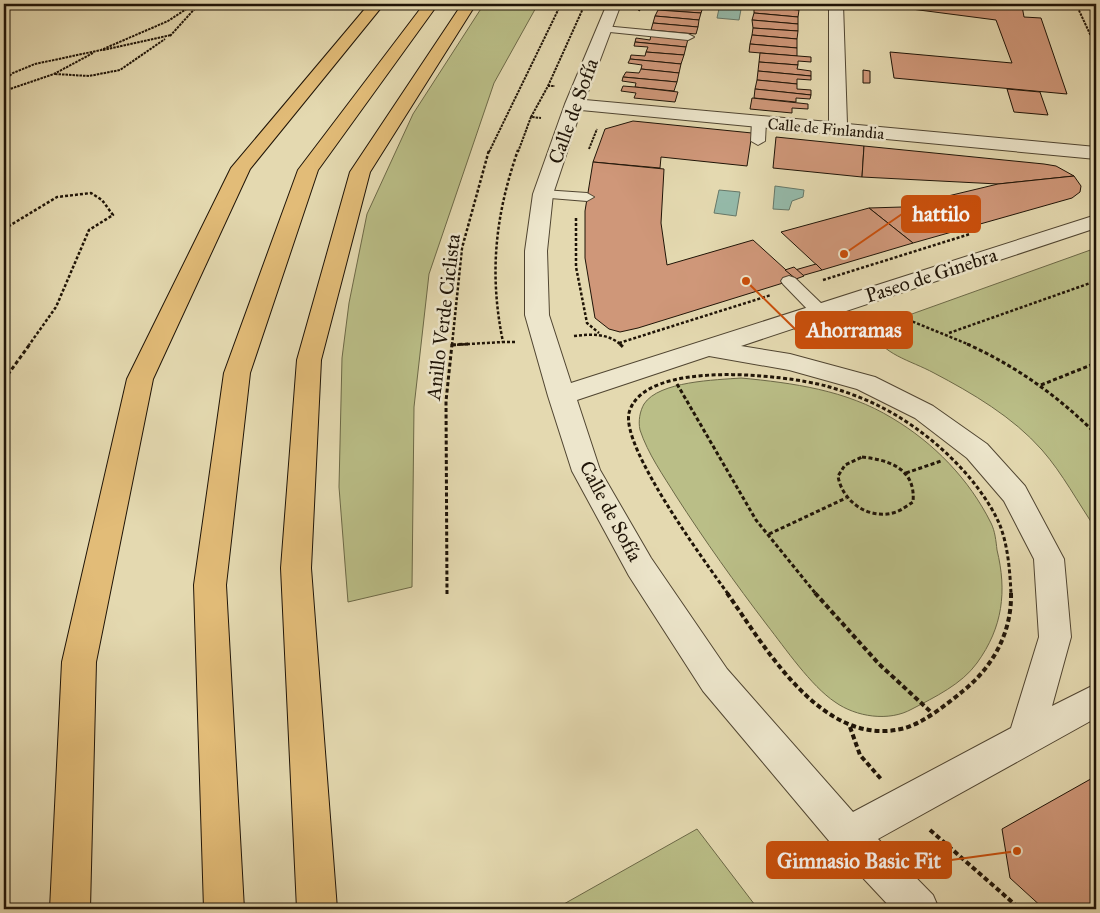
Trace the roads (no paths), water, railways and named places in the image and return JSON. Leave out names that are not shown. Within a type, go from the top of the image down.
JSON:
[{"type":"highway","points":[[70,909],[79,662],[140,379],[241,168],[377,4]]},
{"type":"highway","points":[[224,909],[210,585],[237,372],[308,170],[431,4]]},
{"type":"highway","points":[[317,909],[296,568],[310,360],[360,172],[440,46],[470,4]]},
{"type":"street","name":"Calle de Sofía","points":[[614,4],[574,104],[543,194],[536,251],[537,315],[586,471],[640,566],[715,680],[848,836],[919,909]]},
{"type":"street","points":[[836,4],[838,129]]},
{"type":"street","name":"Calle de Finlandia","points":[[574,104],[1090,154]]},
{"type":"street","name":"Paseo de Ginebra","points":[[561,396],[1096,221]]},
{"type":"street","name":"Paseo de Ginebra","points":[[709,348],[790,362],[866,384],[924,412],[977,451],[1015,494],[1049,559],[1055,637],[1025,739]]},
{"type":"street","points":[[848,836],[1096,700]]},
{"type":"lane","points":[[604,29],[688,37]]},
{"type":"lane","points":[[758,141],[759,121]]},
{"type":"lane","points":[[543,194],[583,197]]},
{"type":"lane","points":[[792,285],[819,312]]},
{"type":"place","name":"hattilo","points":[[844,254]]},
{"type":"place","name":"Ahorramas","points":[[746,281]]},
{"type":"place","name":"Gimnasio Basic Fit","points":[[1017,851]]}]
